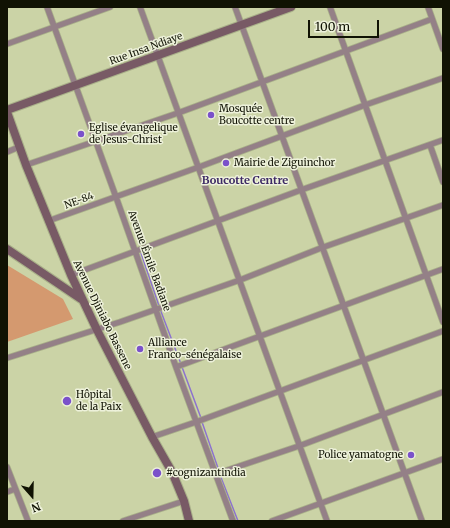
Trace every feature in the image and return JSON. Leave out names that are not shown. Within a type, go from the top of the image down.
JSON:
[{"type":"main road","name":"Rue Insa Ndiaye","points":[[7,111],[291,7]]},
{"type":"main road","name":"Avenue Djiniabo Bassene","points":[[7,111],[19,147],[48,221],[81,299],[152,437],[172,472],[184,501],[189,521]]},
{"type":"main road","points":[[7,249],[81,299]]},
{"type":"street","name":"Avenue Émile Badiane","points":[[47,7],[233,521]]},
{"type":"street","points":[[7,44],[110,7]]},
{"type":"street","points":[[140,7],[327,521]]},
{"type":"street","points":[[235,7],[261,82],[422,521]]},
{"type":"street","points":[[330,7],[443,322]]},
{"type":"street","points":[[428,7],[432,19],[440,32],[443,49]]},
{"type":"street","points":[[26,165],[178,113],[432,19]]},
{"type":"street","name":"NE-84","points":[[48,221],[443,78]]},
{"type":"street","points":[[71,275],[136,250],[218,222],[301,190],[443,140]]},
{"type":"street","points":[[430,145],[443,182]]},
{"type":"street","points":[[7,152],[19,147]]},
{"type":"street","points":[[7,358],[97,330],[240,280],[322,248],[443,205]]},
{"type":"street","points":[[176,367],[443,269]]},
{"type":"street","points":[[152,437],[443,331]]},
{"type":"street","points":[[216,474],[299,446],[443,392]]},
{"type":"street","points":[[272,521],[443,459]]},
{"type":"street","points":[[7,467],[28,521]]},
{"type":"street","points":[[7,492],[15,489]]},
{"type":"street","points":[[123,521],[184,501]]},
{"type":"shaded area","points":[[7,265],[63,299],[73,319],[7,342]]},
{"type":"waterway","points":[[141,253],[159,306]]},
{"type":"waterway","points":[[160,309],[181,364]]},
{"type":"waterway","points":[[182,367],[201,418]]},
{"type":"waterway","points":[[202,422],[219,471]]},
{"type":"waterway","points":[[220,475],[238,521]]},
{"type":"place","name":"Mosquée Boucotte centre","points":[[211,115]]},
{"type":"place","name":"Eglise évangelique de Jesus-Christ","points":[[81,134]]},
{"type":"place","name":"Mairie de Ziguinchor","points":[[226,163]]},
{"type":"place","name":"Alliance Franco-sénégalaise","points":[[140,349]]},
{"type":"place","name":"Hôpital de la Paix","points":[[67,401]]},
{"type":"place","name":"Police yamatogne","points":[[411,455]]},
{"type":"place","name":"#cognizantindia","points":[[157,473]]},
{"type":"district","name":"Boucotte Centre","points":[[245,181]]}]
